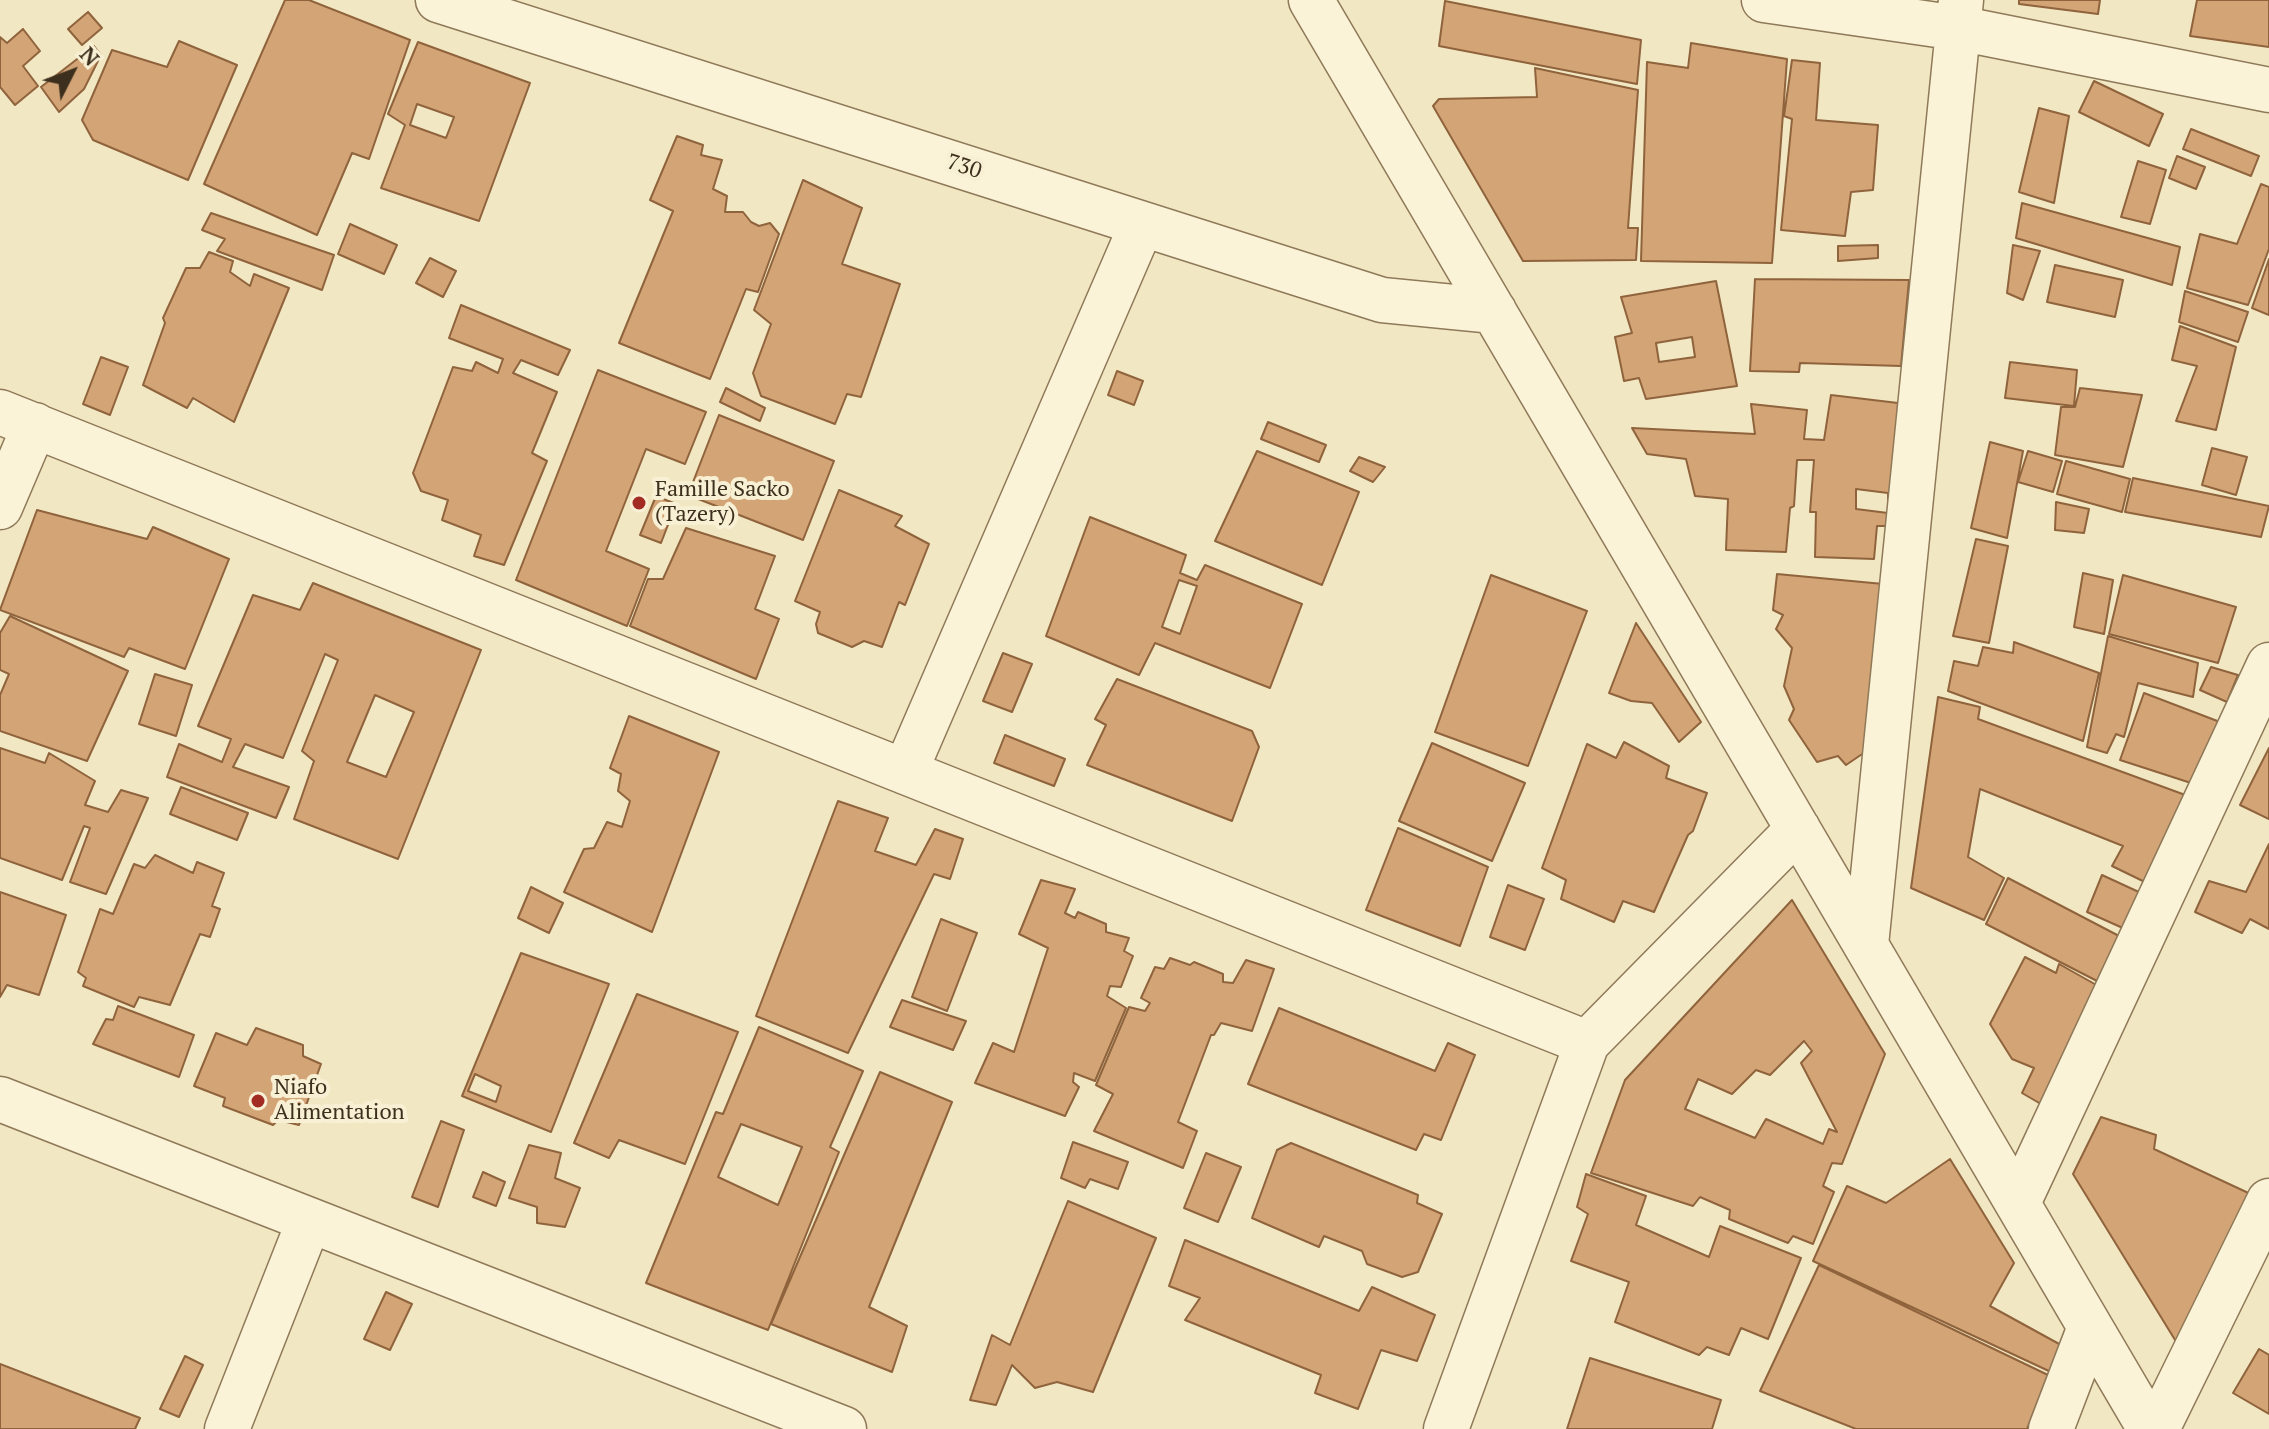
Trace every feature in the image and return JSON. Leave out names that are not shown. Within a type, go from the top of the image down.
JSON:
[{"type":"street","name":"730","points":[[438,0],[1382,300],[1494,311]]},
{"type":"street","points":[[1311,0],[2150,1429]]},
{"type":"street","points":[[1764,0],[1959,14],[2269,90]]},
{"type":"street","points":[[1866,945],[1959,14]]},
{"type":"street","points":[[905,772],[1142,224]]},
{"type":"street","points":[[0,507],[17,418],[1587,1043]]},
{"type":"street","points":[[2018,1203],[2269,665]]},
{"type":"street","points":[[1446,1429],[1587,1043],[1798,829]]},
{"type":"street","points":[[0,1099],[824,1425]]},
{"type":"street","points":[[2157,1429],[2269,1201]]},
{"type":"street","points":[[227,1429],[309,1221]]},
{"type":"street","points":[[2051,1429],[2090,1327]]},
{"type":"building","points":[[285,0],[309,0],[410,40],[369,159],[352,153],[317,235],[204,184]]},
{"type":"building","points":[[2019,0],[2100,0],[2098,14],[2019,4]]},
{"type":"building","points":[[2197,0],[2269,0],[2269,47],[2190,36]]},
{"type":"building","points":[[1445,1],[1641,40],[1637,84],[1439,46]]},
{"type":"building","points":[[88,12],[102,28],[82,45],[68,29]]},
{"type":"building","points":[[23,29],[40,51],[23,66],[38,86],[15,105],[0,87],[0,37],[7,43]]},
{"type":"building","points":[[179,41],[237,65],[188,180],[93,140],[82,120],[112,50],[167,67]]},
{"type":"building","points":[[418,42],[530,83],[479,221],[381,188],[405,125],[388,114]],"holes":[[[417,104],[454,117],[446,138],[410,125]]]},
{"type":"building","points":[[1691,43],[1787,59],[1772,263],[1641,261],[1647,62],[1688,68]]},
{"type":"building","points":[[94,46],[101,55],[84,89],[59,112],[41,87]]},
{"type":"building","points":[[1792,60],[1820,63],[1816,120],[1878,125],[1873,190],[1851,192],[1845,236],[1781,230],[1792,119],[1784,116]]},
{"type":"building","points":[[1535,68],[1638,90],[1628,228],[1638,228],[1636,260],[1523,261],[1433,106],[1439,99],[1537,97]]},
{"type":"building","points":[[2094,81],[2163,114],[2149,146],[2079,112]]},
{"type":"building","points":[[2039,108],[2069,116],[2054,203],[2019,192]]},
{"type":"building","points":[[2191,129],[2259,156],[2251,176],[2183,149]]},
{"type":"building","points":[[677,136],[703,145],[701,155],[722,160],[713,189],[727,196],[725,212],[743,212],[759,226],[770,223],[779,234],[758,292],[746,289],[710,379],[619,343],[673,211],[650,200]]},
{"type":"building","points":[[2177,156],[2205,167],[2196,189],[2169,178]]},
{"type":"building","points":[[2138,161],[2166,170],[2150,224],[2121,217]]},
{"type":"building","points":[[803,180],[862,208],[842,264],[900,284],[861,397],[847,394],[835,424],[761,396],[753,373],[771,324],[754,310]]},
{"type":"building","points":[[2261,184],[2269,187],[2269,249],[2248,305],[2187,288],[2200,234],[2237,244]]},
{"type":"building","points":[[2022,203],[2180,247],[2172,285],[2016,238]]},
{"type":"building","points":[[211,213],[334,255],[322,290],[217,251],[225,239],[202,230]]},
{"type":"building","points":[[350,224],[397,245],[384,274],[338,254]]},
{"type":"building","points":[[1878,245],[1878,258],[1838,261],[1838,246]]},
{"type":"building","points":[[2013,245],[2040,251],[2023,300],[2007,293]]},
{"type":"building","points":[[209,252],[233,261],[230,272],[250,286],[254,274],[289,288],[234,422],[193,398],[187,408],[143,385],[165,323],[163,318],[186,268],[200,268]]},
{"type":"building","points":[[430,258],[456,271],[443,297],[416,283]]},
{"type":"building","points":[[2269,259],[2269,315],[2252,308]]},
{"type":"building","points":[[2055,265],[2123,280],[2115,317],[2047,302]]},
{"type":"building","points":[[1755,279],[1909,280],[1901,366],[1800,363],[1799,372],[1750,371]]},
{"type":"building","points":[[1716,281],[1737,386],[1646,399],[1639,378],[1624,381],[1615,337],[1632,333],[1621,297]],"holes":[[[1692,337],[1695,357],[1659,362],[1656,343]]]},
{"type":"building","points":[[2185,291],[2248,312],[2238,342],[2179,322]]},
{"type":"building","points":[[461,305],[570,350],[558,375],[521,360],[513,373],[557,392],[532,453],[547,461],[504,565],[474,556],[481,535],[442,520],[448,500],[421,491],[413,473],[453,367],[472,371],[476,362],[498,373],[503,359],[449,338]]},
{"type":"building","points":[[2180,326],[2236,347],[2216,430],[2176,421],[2197,366],[2172,360]]},
{"type":"building","points":[[101,357],[128,367],[110,415],[83,404]]},
{"type":"building","points":[[2010,362],[2077,370],[2074,406],[2005,398]]},
{"type":"building","points":[[598,370],[706,412],[685,464],[646,449],[606,551],[649,569],[627,626],[516,580]]},
{"type":"building","points":[[1117,371],[1143,381],[1134,405],[1108,395]]},
{"type":"building","points":[[726,388],[765,408],[760,421],[720,402]]},
{"type":"building","points":[[2080,388],[2142,395],[2123,467],[2055,455],[2061,407],[2075,407]]},
{"type":"building","points":[[1831,395],[1898,403],[1896,526],[1877,526],[1874,559],[1815,557],[1816,512],[1810,512],[1814,460],[1797,460],[1794,506],[1790,508],[1786,552],[1726,550],[1728,499],[1695,496],[1686,459],[1647,454],[1632,428],[1755,434],[1751,404],[1807,410],[1804,439],[1824,440]],"holes":[[[1856,489],[1888,493],[1888,513],[1856,509]]]},
{"type":"building","points":[[719,415],[834,461],[803,540],[688,495]]},
{"type":"building","points":[[1268,422],[1326,445],[1319,462],[1261,439]]},
{"type":"building","points":[[1990,442],[2023,451],[2007,538],[1971,528]]},
{"type":"building","points":[[2212,448],[2247,457],[2236,495],[2202,485]]},
{"type":"building","points":[[1257,451],[1359,492],[1322,585],[1215,541]]},
{"type":"building","points":[[2028,451],[2062,461],[2053,492],[2018,482]]},
{"type":"building","points":[[1359,457],[1385,467],[1373,482],[1350,471]]},
{"type":"building","points":[[2066,461],[2130,479],[2122,512],[2057,494]]},
{"type":"building","points":[[2133,478],[2269,506],[2261,537],[2125,512]]},
{"type":"building","points":[[839,490],[902,516],[895,526],[929,544],[905,605],[899,602],[882,647],[864,641],[852,647],[818,633],[816,624],[820,612],[795,601]]},
{"type":"building","points":[[656,496],[676,504],[661,543],[640,535]]},
{"type":"building","points":[[2056,502],[2089,509],[2084,533],[2055,530]]},
{"type":"building","points":[[37,510],[147,539],[153,527],[229,559],[185,669],[129,648],[124,657],[0,610]]},
{"type":"building","points":[[1090,517],[1186,555],[1180,573],[1197,580],[1205,565],[1302,604],[1270,688],[1155,643],[1139,675],[1046,636]],"holes":[[[1179,580],[1197,586],[1180,634],[1162,627]]]},
{"type":"building","points":[[686,528],[775,556],[755,609],[779,619],[756,679],[630,626],[648,579],[663,579]]},
{"type":"building","points":[[1976,539],[2008,546],[1989,643],[1953,636]]},
{"type":"building","points":[[2083,573],[2113,580],[2104,634],[2074,627]]},
{"type":"building","points":[[1777,574],[1894,585],[1877,744],[1846,765],[1838,756],[1817,762],[1789,720],[1794,709],[1784,686],[1792,648],[1776,629],[1783,615],[1773,610]]},
{"type":"building","points":[[1491,575],[1587,611],[1528,766],[1435,732]]},
{"type":"building","points":[[2123,575],[2236,607],[2218,663],[2109,634]]},
{"type":"building","points":[[313,583],[481,650],[398,859],[294,819],[314,761],[302,751],[338,660],[325,654],[283,758],[245,744],[233,767],[289,787],[276,818],[167,777],[179,744],[222,762],[231,739],[198,726],[253,595],[300,610]],"holes":[[[375,695],[414,712],[386,777],[347,762]]]},
{"type":"building","points":[[10,616],[128,671],[87,761],[0,731],[0,695],[9,674],[0,670],[0,633]]},
{"type":"building","points":[[1636,623],[1701,722],[1679,742],[1652,703],[1631,701],[1609,693]]},
{"type":"building","points":[[2108,636],[2198,663],[2193,697],[2138,683],[2124,737],[2116,734],[2107,753],[2087,747]]},
{"type":"building","points":[[2014,642],[2099,673],[2083,741],[1948,691],[1954,661],[1978,666],[1983,647],[2013,653]]},
{"type":"building","points":[[1003,653],[1032,664],[1012,712],[983,701]]},
{"type":"building","points":[[2211,667],[2238,675],[2227,702],[2200,690]]},
{"type":"building","points":[[155,674],[192,685],[176,736],[139,724]]},
{"type":"building","points":[[1117,679],[1252,731],[1259,747],[1232,821],[1087,765],[1106,725],[1095,719]]},
{"type":"building","points":[[2144,693],[2220,722],[2191,783],[2120,760]]},
{"type":"building","points":[[1938,697],[1980,707],[1978,719],[2188,796],[2151,885],[2112,866],[2123,846],[1980,789],[1968,857],[2004,878],[1984,920],[1911,888]]},
{"type":"building","points":[[629,716],[719,752],[652,932],[564,892],[584,849],[594,848],[607,822],[622,827],[630,801],[618,791],[621,774],[610,768]]},
{"type":"building","points":[[1005,735],[1065,759],[1054,786],[994,763]]},
{"type":"building","points":[[1624,742],[1669,766],[1666,778],[1707,793],[1693,831],[1688,835],[1654,912],[1623,901],[1614,922],[1561,899],[1566,880],[1542,868],[1587,744],[1616,758]]},
{"type":"building","points":[[1432,743],[1525,783],[1492,861],[1399,821]]},
{"type":"building","points":[[0,748],[45,763],[49,753],[95,781],[85,805],[108,812],[121,790],[148,798],[106,894],[70,882],[90,828],[84,826],[62,880],[0,858]]},
{"type":"building","points":[[2269,748],[2269,819],[2240,805]]},
{"type":"building","points":[[181,787],[248,813],[237,840],[170,814]]},
{"type":"building","points":[[838,801],[888,818],[875,851],[916,865],[935,829],[963,839],[950,879],[934,874],[848,1053],[756,1016]]},
{"type":"building","points":[[1398,828],[1488,867],[1460,946],[1366,910]]},
{"type":"building","points":[[2269,844],[2269,929],[2250,919],[2242,933],[2195,912],[2209,881],[2246,892]]},
{"type":"building","points":[[155,855],[193,873],[197,862],[224,873],[212,906],[220,909],[210,937],[200,934],[170,1005],[139,997],[134,1007],[83,986],[86,978],[78,972],[100,909],[113,914],[134,864],[145,868]]},
{"type":"building","points":[[2102,875],[2141,893],[2125,929],[2087,912]]},
{"type":"building","points":[[2008,878],[2121,937],[2099,982],[1986,924]]},
{"type":"building","points":[[1041,880],[1075,889],[1065,913],[1075,918],[1078,912],[1106,924],[1106,932],[1129,938],[1124,951],[1133,956],[1121,987],[1110,986],[1107,996],[1126,1008],[1095,1081],[1074,1073],[1073,1082],[1079,1087],[1065,1116],[975,1083],[993,1043],[1014,1052],[1048,948],[1019,934]]},
{"type":"building","points":[[1508,885],[1544,899],[1525,950],[1490,937]]},
{"type":"building","points":[[531,887],[563,903],[549,933],[518,918]]},
{"type":"building","points":[[0,892],[66,915],[39,995],[7,985],[0,997]]},
{"type":"building","points":[[1792,900],[1885,1054],[1842,1164],[1832,1163],[1823,1186],[1834,1192],[1813,1244],[1793,1236],[1788,1243],[1729,1219],[1730,1210],[1700,1197],[1693,1206],[1591,1173],[1625,1080]],"holes":[[[1804,1041],[1812,1051],[1801,1063],[1837,1132],[1829,1129],[1823,1144],[1766,1119],[1755,1138],[1685,1109],[1698,1079],[1732,1094],[1756,1070],[1770,1075]]]},
{"type":"building","points":[[941,919],[977,933],[947,1011],[912,997]]},
{"type":"building","points":[[521,953],[609,984],[551,1132],[462,1096]],"holes":[[[475,1074],[501,1086],[496,1102],[468,1091]]]},
{"type":"building","points":[[2025,957],[2056,973],[2059,964],[2100,987],[2046,1107],[2022,1093],[2034,1068],[2012,1059],[1990,1024]]},
{"type":"building","points":[[1170,958],[1190,965],[1194,962],[1223,974],[1223,982],[1233,983],[1246,960],[1274,969],[1252,1031],[1221,1023],[1211,1035],[1178,1122],[1197,1131],[1183,1168],[1094,1131],[1113,1094],[1096,1085],[1129,1007],[1145,1011],[1150,1003],[1141,998],[1155,967],[1164,969]]},
{"type":"building","points":[[637,994],[738,1032],[685,1164],[619,1140],[609,1158],[574,1143]]},
{"type":"building","points":[[902,1000],[966,1021],[953,1050],[890,1027]]},
{"type":"building","points":[[118,1006],[194,1035],[179,1077],[93,1044],[106,1019],[113,1020]]},
{"type":"building","points":[[1279,1008],[1435,1071],[1448,1043],[1475,1055],[1441,1140],[1424,1134],[1416,1150],[1248,1084]]},
{"type":"building","points":[[759,1027],[863,1071],[830,1147],[839,1152],[768,1330],[646,1283],[716,1112],[723,1114]],"holes":[[[741,1124],[802,1147],[778,1205],[718,1177]]]},
{"type":"building","points":[[256,1028],[303,1045],[303,1056],[321,1064],[299,1125],[278,1120],[273,1125],[223,1106],[225,1098],[194,1086],[216,1033],[247,1045]]},
{"type":"building","points":[[880,1072],[952,1102],[869,1307],[907,1326],[892,1372],[771,1324]]},
{"type":"building","points":[[2101,1117],[2156,1135],[2154,1149],[2257,1197],[2180,1348],[2073,1174]]},
{"type":"building","points":[[441,1121],[464,1130],[438,1207],[412,1197]]},
{"type":"building","points":[[1073,1142],[1128,1162],[1118,1189],[1090,1179],[1085,1188],[1061,1178]]},
{"type":"building","points":[[1291,1143],[1418,1195],[1417,1203],[1442,1214],[1418,1272],[1402,1277],[1367,1264],[1362,1251],[1324,1236],[1319,1247],[1252,1218],[1277,1150]]},
{"type":"building","points":[[529,1145],[561,1153],[555,1178],[580,1188],[565,1227],[537,1223],[537,1207],[509,1198]]},
{"type":"building","points":[[1206,1153],[1241,1167],[1218,1222],[1184,1208]]},
{"type":"building","points":[[1950,1159],[2014,1263],[1990,1306],[2061,1345],[2051,1372],[1813,1261],[1847,1186],[1886,1203]]},
{"type":"building","points":[[483,1172],[505,1182],[496,1206],[473,1197]]},
{"type":"building","points":[[1586,1174],[1646,1196],[1636,1225],[1709,1257],[1720,1226],[1801,1258],[1768,1339],[1741,1328],[1729,1355],[1707,1347],[1699,1355],[1615,1322],[1629,1282],[1571,1261],[1588,1214],[1577,1207]]},
{"type":"building","points":[[1068,1201],[1156,1238],[1093,1392],[1057,1382],[1035,1388],[1012,1365],[996,1405],[970,1400],[992,1335],[1010,1345]]},
{"type":"building","points":[[1185,1240],[1359,1311],[1372,1287],[1435,1315],[1417,1361],[1381,1350],[1358,1409],[1315,1393],[1321,1375],[1185,1320],[1200,1298],[1169,1286]]},
{"type":"building","points":[[1819,1265],[2048,1375],[2027,1429],[1856,1429],[1760,1391]]},
{"type":"building","points":[[386,1292],[412,1304],[390,1350],[364,1339]]},
{"type":"building","points":[[2259,1349],[2269,1355],[2269,1414],[2233,1393]]},
{"type":"building","points":[[185,1356],[203,1365],[179,1417],[160,1409]]},
{"type":"building","points":[[1590,1358],[1721,1400],[1712,1429],[1567,1429]]},
{"type":"building","points":[[0,1364],[140,1418],[135,1429],[0,1429]]},
{"type":"place","name":"Famille Sacko (Tazery)","points":[[639,503]]},
{"type":"place","name":"Niafo Alimentation","points":[[258,1101]]}]
